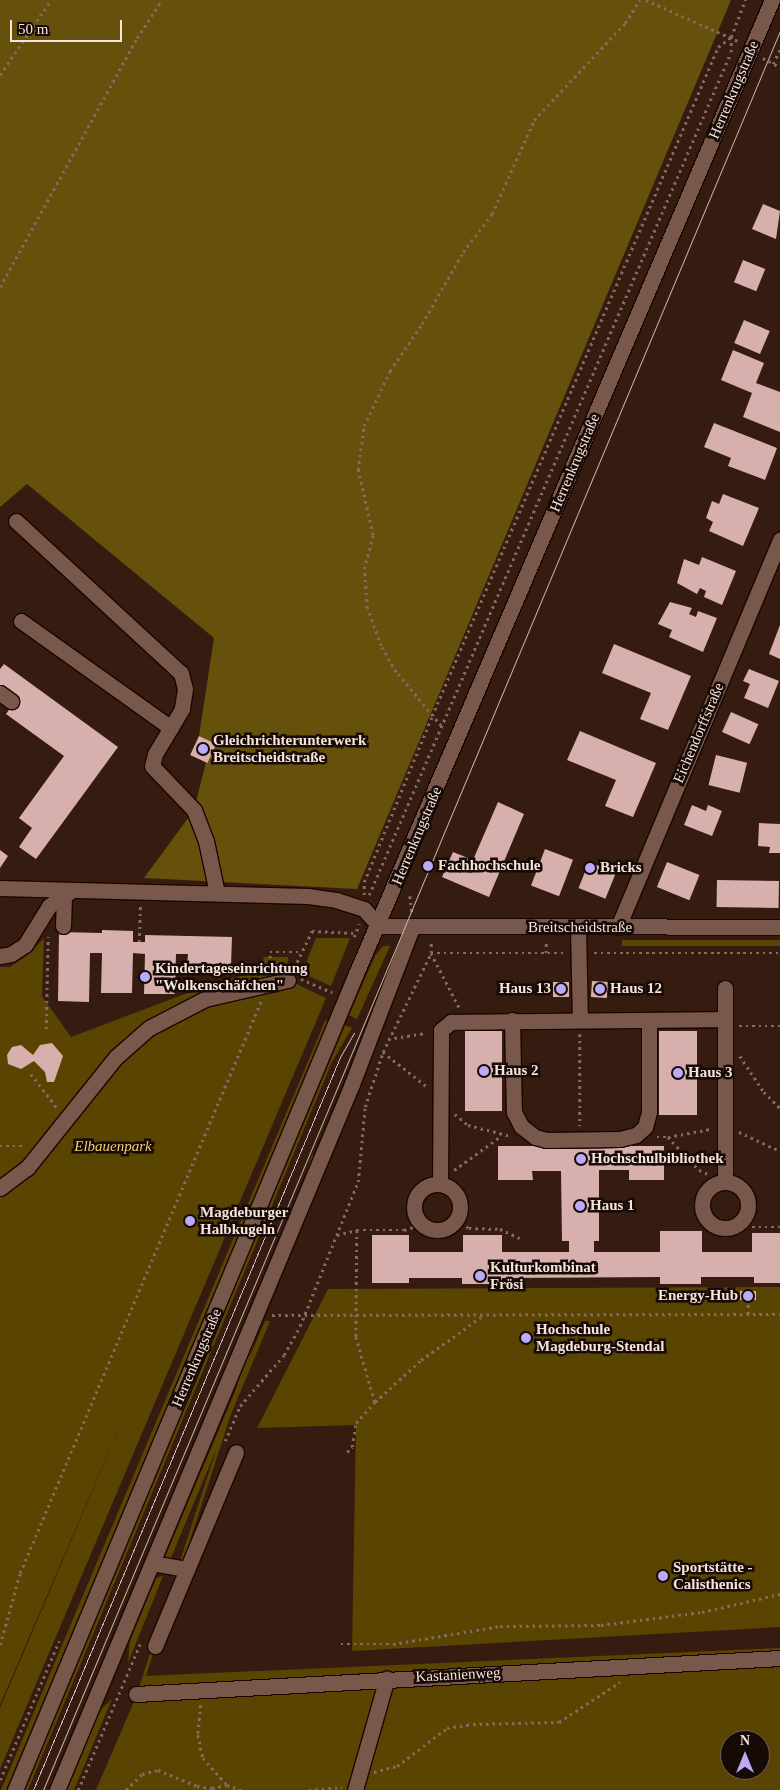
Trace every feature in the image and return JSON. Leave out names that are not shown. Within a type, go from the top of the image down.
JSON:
[{"type":"street","name":"Herrenkrugstraße","points":[[14,1790],[355,976],[379,926],[772,0]]},
{"type":"street","points":[[16,522],[178,669],[185,696],[171,728],[155,754],[152,766],[194,810],[206,841],[217,893]]},
{"type":"street","name":"Eichendorffstraße","points":[[618,928],[780,539]]},
{"type":"street","points":[[21,621],[171,728]]},
{"type":"street","points":[[5,889],[68,892],[308,896],[336,900],[364,909],[379,926]]},
{"type":"street","points":[[0,956],[11,954],[25,945],[49,906],[68,892]]},
{"type":"street","points":[[63,926],[68,892]]},
{"type":"street","points":[[57,1790],[372,1036],[414,923]]},
{"type":"street","name":"Breitscheidstraße","points":[[379,926],[414,923],[578,928],[780,928]]},
{"type":"street","points":[[578,928],[580,1020]]},
{"type":"street","points":[[0,1188],[22,1173],[116,1057],[149,1028],[205,999],[288,980]]},
{"type":"street","points":[[722,1181],[725,1124],[725,988]]},
{"type":"street","points":[[440,1181],[442,1030],[451,1022],[466,1020],[649,1020],[725,1027]]},
{"type":"street","points":[[512,1020],[514,1112],[521,1126],[535,1137],[546,1140],[620,1139],[636,1135],[645,1127],[649,1112],[649,1020]]},
{"type":"street","points":[[440,1181],[451,1188],[458,1197],[460,1208],[456,1220],[440,1229],[422,1224],[414,1212],[416,1197],[426,1186],[440,1181]]},
{"type":"street","points":[[722,1181],[742,1188],[747,1195],[749,1205],[742,1221],[725,1228],[716,1226],[703,1214],[703,1196],[708,1188],[722,1181]]},
{"type":"street","points":[[148,1643],[187,1569],[229,1449]]},
{"type":"street","points":[[152,1564],[187,1569]]},
{"type":"street","name":"Kastanienweg","points":[[136,1694],[387,1678],[780,1658]]},
{"type":"street","points":[[351,1789],[360,1771],[387,1678]]},
{"type":"path","points":[[0,75],[51,0]]},
{"type":"path","points":[[0,287],[137,38],[162,0]]},
{"type":"path","points":[[459,737],[441,726],[407,686],[381,646],[367,608],[364,569],[373,534],[358,470],[364,426],[390,371],[422,324],[463,252],[492,214],[534,120],[625,23],[640,0]]},
{"type":"path","points":[[646,0],[752,47]]},
{"type":"path","name":"Herrenkrugstraße","points":[[364,909],[731,52],[731,37],[744,0]]},
{"type":"path","name":"Herrenkrugstraße","points":[[364,909],[364,882],[432,716],[718,47],[731,37]]},
{"type":"path","points":[[780,48],[773,64],[780,67]]},
{"type":"path","points":[[139,942],[140,892]]},
{"type":"path","points":[[410,896],[414,923]]},
{"type":"path","points":[[46,1029],[49,906]]},
{"type":"path","points":[[288,980],[312,931],[355,933]]},
{"type":"path","points":[[0,1645],[20,1573],[270,984],[270,952],[302,952]]},
{"type":"path","points":[[431,953],[466,1020]]},
{"type":"path","points":[[229,1449],[240,1406],[288,1350],[304,1314],[360,1175],[365,1107],[385,1048],[431,953]]},
{"type":"path","name":"Breitscheidstraße","points":[[431,953],[568,953]]},
{"type":"path","name":"Breitscheidstraße","points":[[590,953],[780,953]]},
{"type":"path","points":[[311,983],[332,992]]},
{"type":"path","points":[[580,1020],[580,1126]]},
{"type":"path","points":[[780,1026],[725,1027],[764,1092],[780,1108]]},
{"type":"path","points":[[388,1040],[442,1030]]},
{"type":"path","points":[[372,1036],[385,1048]]},
{"type":"path","points":[[30,1074],[66,1120]]},
{"type":"path","points":[[636,1135],[668,1137],[701,1133],[725,1124],[752,1140],[766,1142],[780,1151]]},
{"type":"path","points":[[440,1181],[501,1136]]},
{"type":"path","points":[[668,1137],[699,1170],[718,1177],[722,1181]]},
{"type":"path","points":[[0,1146],[45,1146]]},
{"type":"path","points":[[456,1220],[469,1228],[500,1228],[521,1239]]},
{"type":"path","points":[[742,1221],[752,1226],[780,1227]]},
{"type":"path","points":[[336,1235],[357,1230],[404,1230],[422,1224]]},
{"type":"path","points":[[357,1230],[356,1336],[375,1402]]},
{"type":"path","points":[[748,1300],[748,1314]]},
{"type":"path","points":[[255,1315],[780,1314]]},
{"type":"path","points":[[347,1452],[352,1448],[356,1423],[375,1402],[421,1360],[482,1316]]},
{"type":"path","points":[[341,1644],[393,1644],[500,1626],[601,1625],[702,1612],[780,1594]]},
{"type":"path","points":[[78,1790],[148,1643]]},
{"type":"path","points":[[360,1771],[391,1769],[447,1728],[473,1724],[559,1722],[621,1681]]},
{"type":"path","points":[[200,1708],[198,1735],[203,1758],[227,1785],[241,1790]]},
{"type":"path","points":[[126,1790],[142,1774],[158,1770],[197,1786],[212,1788],[227,1785]]},
{"type":"path","points":[[309,1790],[328,1786],[351,1789]]},
{"type":"green space","name":"Elbauenpark","points":[[44,938],[42,996],[71,1037],[214,983],[260,971],[264,957],[288,957],[288,980],[326,998],[0,1769],[0,1708],[136,1388],[0,1705],[0,967],[10,967],[29,954]]},
{"type":"green space","points":[[316,938],[350,938],[331,986],[302,973]]},
{"type":"green space","points":[[622,940],[780,940],[780,946],[622,946]]},
{"type":"green space","points":[[383,946],[390,946],[357,1019],[349,1015],[375,956]]},
{"type":"green space","points":[[330,1019],[6,1790],[1,1790],[325,1021]]},
{"type":"green space","points":[[345,1025],[352,1028],[332,1062],[28,1790],[23,1790]]},
{"type":"green space","points":[[312,1155],[315,1156],[109,1790],[106,1790]]},
{"type":"green space","points":[[780,1287],[780,1627],[352,1651],[356,1425],[257,1428],[328,1289]]},
{"type":"green space","points":[[265,1321],[270,1321],[170,1560],[167,1560],[165,1557]]},
{"type":"green space","points":[[163,1576],[128,1663],[130,1641],[156,1578]]},
{"type":"green space","points":[[780,1648],[780,1790],[96,1790],[145,1676]]},
{"type":"green space","points":[[112,1699],[74,1790],[64,1790],[96,1714]]},
{"type":"shaded area","points":[[0,0],[731,0],[357,889],[144,878],[194,810],[206,762],[216,744],[199,736],[214,638],[27,484],[0,507]]},
{"type":"building","points":[[763,204],[780,211],[776,239],[752,229]]},
{"type":"building","points":[[743,260],[765,269],[756,291],[734,282]]},
{"type":"building","points":[[744,320],[770,331],[760,354],[734,343]]},
{"type":"building","points":[[733,350],[764,363],[756,383],[780,392],[780,432],[743,417],[752,393],[721,380]]},
{"type":"building","points":[[714,423],[777,448],[765,480],[728,466],[731,458],[704,447]]},
{"type":"building","points":[[723,494],[759,508],[743,546],[709,531],[713,522],[706,518],[712,501],[719,504]]},
{"type":"building","points":[[702,557],[736,571],[722,605],[704,597],[706,591],[700,588],[697,594],[677,583],[684,559],[699,565]]},
{"type":"building","points":[[670,602],[692,608],[689,614],[696,617],[698,611],[717,618],[703,652],[669,637],[672,630],[658,624]]},
{"type":"building","points":[[780,625],[780,659],[769,654]]},
{"type":"building","points":[[614,644],[691,676],[668,730],[640,719],[651,693],[602,673]]},
{"type":"building","points":[[4,664],[118,747],[36,859],[19,847],[32,828],[19,818],[64,756],[6,714],[16,700],[0,688],[0,669]]},
{"type":"building","points":[[749,669],[779,681],[768,708],[744,698],[750,684],[743,681]]},
{"type":"building","points":[[731,712],[758,724],[749,744],[722,732]]},
{"type":"building","points":[[580,731],[656,763],[633,817],[605,806],[616,780],[567,760]]},
{"type":"building","name":"Gleichrichterunterwerk Breitscheidstraße","points":[[199,736],[216,744],[207,763],[190,755]]},
{"type":"building","points":[[716,755],[747,763],[740,793],[709,785]]},
{"type":"building","points":[[498,802],[524,814],[489,897],[442,877],[453,852],[473,860]]},
{"type":"building","points":[[692,805],[706,811],[708,805],[722,811],[712,836],[684,825]]},
{"type":"building","points":[[759,823],[780,824],[780,853],[769,853],[770,847],[758,846]]},
{"type":"building","points":[[545,849],[573,860],[559,896],[531,885]]},
{"type":"building","points":[[0,850],[8,856],[0,868]]},
{"type":"building","points":[[589,862],[616,873],[605,899],[579,888]]},
{"type":"building","points":[[667,862],[699,875],[689,900],[657,887]]},
{"type":"building","points":[[717,880],[779,881],[779,908],[717,907]]},
{"type":"building","points":[[102,930],[133,931],[133,942],[145,942],[145,935],[232,937],[231,966],[187,965],[188,954],[176,954],[175,994],[144,994],[145,954],[133,953],[132,993],[101,993],[102,953],[90,953],[89,1002],[58,1001],[59,932],[102,933]]},
{"type":"building","name":"Haus 12","points":[[592,981],[608,982],[607,998],[591,997]]},
{"type":"building","name":"Haus 13","points":[[553,982],[569,982],[569,997],[553,997]]},
{"type":"building","name":"Haus 2","points":[[465,1031],[502,1031],[502,1111],[465,1111]]},
{"type":"building","name":"Haus 3","points":[[659,1031],[697,1031],[697,1115],[659,1115]]},
{"type":"building","points":[[52,1043],[63,1056],[54,1082],[47,1082],[45,1072],[34,1061],[21,1069],[8,1064],[7,1055],[12,1047],[21,1045],[33,1055],[40,1045]]},
{"type":"building","name":"Haus 1","points":[[498,1146],[664,1146],[664,1180],[629,1180],[629,1170],[599,1170],[599,1241],[594,1241],[594,1252],[660,1252],[660,1231],[702,1231],[702,1252],[752,1252],[752,1233],[780,1233],[780,1283],[754,1283],[754,1277],[701,1277],[701,1284],[660,1284],[660,1277],[502,1278],[502,1284],[462,1284],[462,1278],[409,1278],[409,1283],[372,1283],[372,1235],[409,1235],[409,1252],[463,1252],[463,1235],[502,1235],[502,1252],[569,1252],[569,1241],[562,1241],[561,1171],[532,1171],[533,1180],[498,1180]]},
{"type":"building","name":"Energy-Hub","points":[[740,1291],[756,1291],[756,1300],[740,1300]]},
{"type":"tram line","points":[[43,1790],[780,31]]},
{"type":"tram line","points":[[33,1790],[340,1057],[354,1033]]},
{"type":"place","name":"Gleichrichterunterwerk Breitscheidstraße","points":[[203,749]]},
{"type":"place","name":"Fachhochschule","points":[[428,866]]},
{"type":"place","name":"Bricks","points":[[590,868]]},
{"type":"place","name":"Kindertageseinrichtung \"Wolkenschäfchen\"","points":[[145,977]]},
{"type":"place","name":"Haus 13","points":[[561,989]]},
{"type":"place","name":"Haus 12","points":[[600,989]]},
{"type":"place","name":"Haus 2","points":[[484,1071]]},
{"type":"place","name":"Haus 3","points":[[678,1073]]},
{"type":"place","name":"Hochschulbibliothek","points":[[581,1159]]},
{"type":"place","name":"Haus 1","points":[[580,1206]]},
{"type":"place","name":"Magdeburger Halbkugeln","points":[[190,1221]]},
{"type":"place","name":"Kulturkombinat Frösi","points":[[480,1276]]},
{"type":"place","name":"Energy-Hub","points":[[748,1296]]},
{"type":"place","name":"Hochschule Magdeburg-Stendal","points":[[526,1338]]},
{"type":"place","name":"Sportstätte - Calisthenics","points":[[663,1576]]}]
